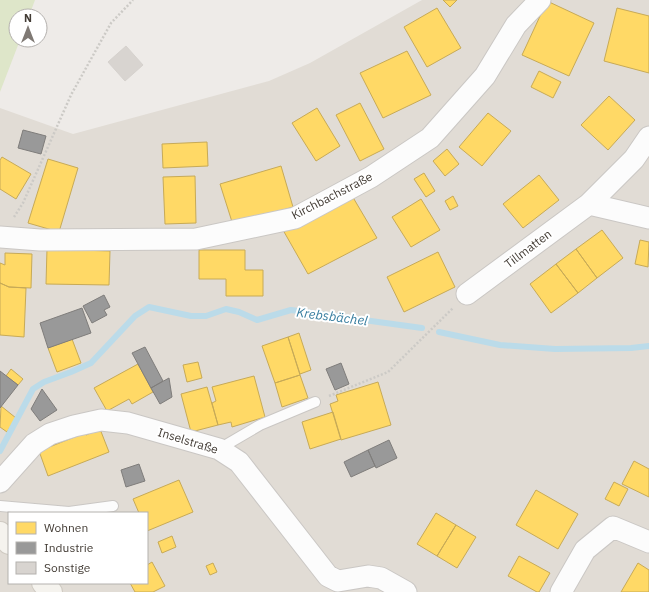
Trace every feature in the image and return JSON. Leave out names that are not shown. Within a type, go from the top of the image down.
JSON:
[{"type":"main road","points":[[0,533],[8,542]]},
{"type":"main road","points":[[44,584],[51,592]]},
{"type":"street","name":"Kirchbachstraße","points":[[0,237],[40,240],[196,239],[295,218],[371,177],[430,138],[484,76],[516,25],[540,0]]},
{"type":"street","name":"Tillmatten","points":[[467,294],[588,204],[634,159],[649,137]]},
{"type":"street","points":[[588,204],[649,218]]},
{"type":"street","name":"Inselstraße","points":[[0,482],[34,444],[50,434],[74,426],[101,420],[128,423],[219,449],[239,462],[328,576],[338,581],[368,576],[381,578],[406,592]]},
{"type":"street","points":[[561,592],[585,550],[613,527],[649,542]]},
{"type":"lane","points":[[219,449],[260,425],[314,402]]},
{"type":"lane","points":[[0,506],[69,512],[113,506]]},
{"type":"path","points":[[0,237],[23,203],[71,95],[111,23],[133,0]]},
{"type":"path","points":[[314,402],[388,372],[467,294]]},
{"type":"shaded area","points":[[422,0],[649,0],[649,592],[0,592],[0,108],[73,134],[269,81],[310,63]]},
{"type":"green space","points":[[0,0],[35,0],[32,8],[8,8],[8,48],[17,48],[0,92]]},
{"type":"building: Wohnen","points":[[443,0],[457,0],[450,7]]},
{"type":"building: Wohnen","points":[[547,1],[594,23],[569,76],[522,55]]},
{"type":"building: Wohnen","points":[[437,8],[461,48],[427,67],[404,27]]},
{"type":"building: Wohnen","points":[[617,8],[649,16],[649,73],[604,61]]},
{"type":"building: Wohnen","points":[[407,51],[431,95],[383,118],[360,73]]},
{"type":"building: Wohnen","points":[[539,71],[561,82],[553,98],[531,87]]},
{"type":"building: Wohnen","points":[[609,96],[635,120],[608,150],[581,125]]},
{"type":"building: Wohnen","points":[[360,103],[384,149],[360,161],[336,115]]},
{"type":"building: Wohnen","points":[[317,108],[340,146],[316,161],[292,123]]},
{"type":"building: Wohnen","points":[[488,113],[511,131],[482,166],[459,147]]},
{"type":"building: Wohnen","points":[[207,142],[208,166],[163,168],[162,144]]},
{"type":"building: Wohnen","points":[[447,149],[459,164],[445,176],[433,161]]},
{"type":"building: Wohnen","points":[[2,157],[31,174],[16,199],[0,189],[0,160]]},
{"type":"building: Wohnen","points":[[48,159],[78,168],[59,232],[28,223]]},
{"type":"building: Wohnen","points":[[281,166],[293,207],[233,225],[220,184]]},
{"type":"building: Wohnen","points":[[424,173],[435,191],[426,197],[414,179]]},
{"type":"building: Wohnen","points":[[539,175],[559,200],[523,228],[503,204]]},
{"type":"building: Wohnen","points":[[195,176],[196,223],[165,224],[163,177]]},
{"type":"building: Wohnen","points":[[351,194],[377,238],[308,274],[283,230]]},
{"type":"building: Wohnen","points":[[453,196],[458,206],[450,210],[445,201]]},
{"type":"building: Wohnen","points":[[421,199],[440,230],[411,247],[392,217]]},
{"type":"building: Wohnen","points":[[602,230],[623,258],[597,278],[576,249]]},
{"type":"building: Wohnen","points":[[640,240],[649,242],[648,267],[635,264]]},
{"type":"building: Wohnen","points":[[47,249],[110,251],[109,285],[46,284]]},
{"type":"building: Wohnen","points":[[576,249],[597,278],[578,293],[556,264]]},
{"type":"building: Wohnen","points":[[199,250],[245,250],[245,270],[263,270],[263,296],[226,296],[226,279],[199,279]]},
{"type":"building: Wohnen","points":[[438,252],[455,287],[404,312],[387,277]]},
{"type":"building: Wohnen","points":[[5,253],[32,254],[31,288],[9,287],[0,283],[0,263],[5,265]]},
{"type":"building: Wohnen","points":[[556,264],[578,293],[551,313],[530,284]]},
{"type":"building: Wohnen","points":[[0,283],[9,287],[26,288],[24,337],[0,335]]},
{"type":"building: Wohnen","points":[[299,333],[311,370],[300,374],[288,337]]},
{"type":"building: Wohnen","points":[[288,337],[300,375],[275,383],[262,346]]},
{"type":"building: Wohnen","points":[[72,339],[81,363],[57,372],[48,348]]},
{"type":"building: Wohnen","points":[[198,362],[202,378],[187,382],[183,365]]},
{"type":"building: Wohnen","points":[[138,364],[153,392],[132,404],[129,399],[107,411],[94,388]]},
{"type":"building: Wohnen","points":[[11,369],[23,379],[18,385],[6,376]]},
{"type":"building: Wohnen","points":[[300,375],[308,398],[282,407],[275,383]]},
{"type":"building: Wohnen","points":[[254,376],[265,417],[232,427],[231,422],[218,425],[212,403],[216,401],[212,387]]},
{"type":"building: Wohnen","points":[[378,382],[391,425],[341,440],[330,404],[338,401],[336,395]]},
{"type":"building: Wohnen","points":[[207,387],[218,425],[191,432],[181,394]]},
{"type":"building: Wohnen","points":[[1,406],[16,418],[7,432],[0,427]]},
{"type":"building: Wohnen","points":[[333,412],[341,439],[310,449],[302,422]]},
{"type":"building: Wohnen","points":[[100,429],[109,452],[48,476],[39,451],[85,433],[86,435]]},
{"type":"building: Wohnen","points":[[634,461],[649,469],[649,497],[622,484]]},
{"type":"building: Wohnen","points":[[179,480],[193,512],[148,531],[148,512],[139,512],[133,499]]},
{"type":"building: Wohnen","points":[[614,482],[628,489],[619,506],[605,499]]},
{"type":"building: Wohnen","points":[[536,490],[578,514],[558,549],[516,525]]},
{"type":"building: Wohnen","points":[[436,513],[456,525],[437,556],[417,544]]},
{"type":"building: Wohnen","points":[[456,525],[476,537],[457,568],[437,556]]},
{"type":"building: Wohnen","points":[[172,536],[176,547],[162,553],[158,542]]},
{"type":"building: Wohnen","points":[[519,556],[550,573],[539,592],[508,576]]},
{"type":"building: Wohnen","points":[[152,562],[165,586],[153,592],[135,592],[131,584],[148,584],[148,564]]},
{"type":"building: Wohnen","points":[[213,563],[217,572],[210,575],[206,566]]},
{"type":"building: Wohnen","points":[[638,563],[649,570],[649,592],[621,592]]},
{"type":"building: Industrie","points":[[23,130],[46,136],[41,154],[18,148]]},
{"type":"building: Industrie","points":[[104,295],[110,307],[104,310],[107,315],[92,323],[83,306]]},
{"type":"building: Industrie","points":[[82,308],[91,333],[48,348],[40,323]]},
{"type":"building: Industrie","points":[[145,347],[163,381],[151,388],[132,353]]},
{"type":"building: Industrie","points":[[341,363],[349,384],[335,390],[326,369]]},
{"type":"building: Industrie","points":[[0,371],[18,385],[0,408]]},
{"type":"building: Industrie","points":[[169,378],[172,397],[160,404],[151,388]]},
{"type":"building: Industrie","points":[[42,389],[57,410],[40,421],[31,409]]},
{"type":"building: Industrie","points":[[389,440],[397,458],[376,468],[368,450]]},
{"type":"building: Industrie","points":[[368,450],[375,466],[351,477],[344,462]]},
{"type":"building: Industrie","points":[[139,464],[145,481],[126,487],[121,470]]},
{"type":"building: Sonstige","points":[[126,46],[143,65],[125,81],[108,62]]},
{"type":"waterway","name":"Krebsbächel","points":[[0,451],[33,389],[44,382],[91,363],[135,316],[149,307],[191,316],[206,316],[226,309],[239,312],[257,320],[291,310],[422,328]]},
{"type":"waterway","name":"Krebsbächel","points":[[439,332],[500,345],[555,349],[631,348],[649,346]]}]
